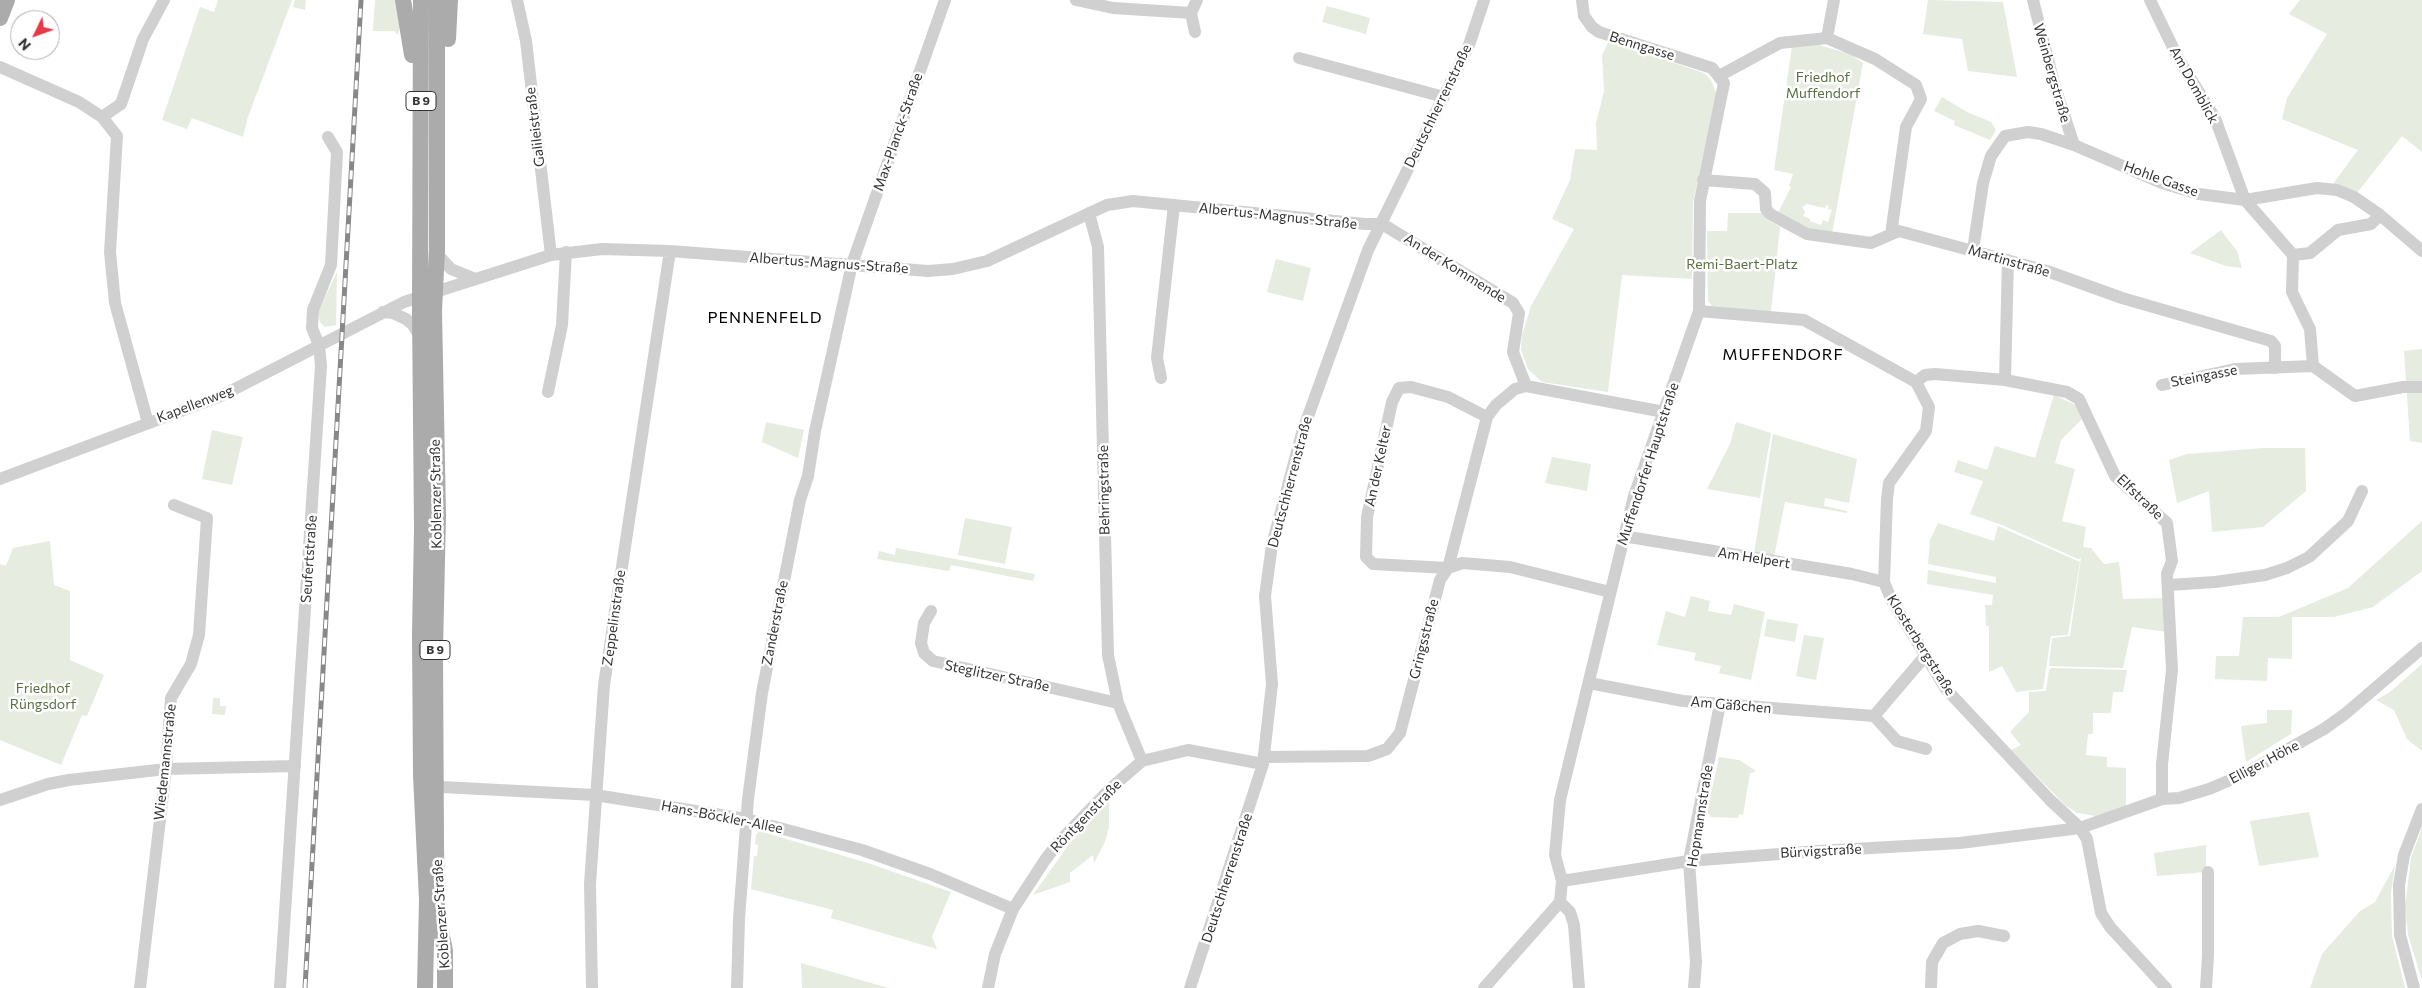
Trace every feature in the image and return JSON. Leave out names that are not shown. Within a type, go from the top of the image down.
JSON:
[{"type":"main road","points":[[0,18],[7,0]]},
{"type":"main road","points":[[403,0],[411,45],[413,128],[421,186]]},
{"type":"main road","name":"Koblenzer Straße","points":[[421,0],[421,186],[438,515],[435,651],[436,786],[432,905],[425,913],[424,988]]},
{"type":"main road","name":"Koblenzer Straße","points":[[437,0],[437,250],[420,338],[422,529],[420,634],[421,775],[432,905],[445,951],[445,988]]},
{"type":"main road","points":[[437,133],[444,108],[450,0]]},
{"type":"main road","name":"B 9","points":[[432,905],[433,988]]},
{"type":"main road","name":"B 9","points":[[432,905],[438,988]]},
{"type":"street","points":[[102,117],[122,104],[143,39],[164,0]]},
{"type":"street","name":"Galileistraße","points":[[517,0],[526,41],[551,255]]},
{"type":"street","name":"Max-Planck-Straße","points":[[852,264],[945,0]]},
{"type":"street","points":[[1076,0],[1113,8],[1191,13]]},
{"type":"street","points":[[1196,32],[1191,13],[1197,0]]},
{"type":"street","name":"Deutschherrenstraße","points":[[1190,988],[1263,761],[1272,684],[1265,596],[1272,545],[1318,386],[1368,250],[1470,42],[1484,0]]},
{"type":"street","name":"Benngasse","points":[[1582,0],[1584,16],[1592,28],[1599,32],[1712,68],[1719,76]]},
{"type":"street","points":[[1827,38],[1834,0]]},
{"type":"street","name":"Weinbergstraße","points":[[2033,0],[2054,87],[2074,145]]},
{"type":"street","name":"Am Domblick","points":[[2150,0],[2179,60],[2214,118],[2245,200]]},
{"type":"street","points":[[1719,76],[1780,43],[1827,38],[1875,59],[1916,85],[1921,92],[1921,99],[1906,127],[1891,234]]},
{"type":"street","points":[[1299,58],[1444,97]]},
{"type":"street","points":[[0,66],[79,102],[102,117],[117,136],[110,252],[114,303],[148,423]]},
{"type":"street","name":"Muffendorfer Hauptstraße","points":[[1560,902],[1562,881],[1555,854],[1560,800],[1634,496],[1700,311],[1700,201],[1723,91],[1724,83],[1719,76]]},
{"type":"street","name":"Hohle Gasse","points":[[1973,250],[1986,168],[1991,156],[2005,136],[2028,132],[2042,134],[2074,145],[2162,183],[2199,194],[2245,200],[2317,188],[2337,190],[2354,197],[2380,215],[2422,251]]},
{"type":"street","name":"Seufertstraße","points":[[280,988],[321,366],[319,345],[312,328],[313,310],[332,265],[338,152],[328,137]]},
{"type":"street","name":"Martinstraße","points":[[1703,180],[1755,184],[1765,193],[1766,209],[1770,214],[1807,234],[1870,244],[1885,239],[1899,231],[2046,271],[2122,298],[2271,341],[2275,346],[2275,368]]},
{"type":"street","points":[[2245,200],[2293,255],[2292,292],[2310,329],[2313,366]]},
{"type":"street","name":"Albertus-Magnus-Straße","points":[[428,293],[551,255],[602,249],[670,251],[928,271],[970,267],[1089,213],[1120,202],[1382,224]]},
{"type":"street","points":[[1161,378],[1157,358],[1174,206]]},
{"type":"street","name":"Behringstraße","points":[[1089,213],[1098,247],[1108,655],[1118,702],[1142,761]]},
{"type":"street","points":[[2293,255],[2310,253],[2338,230],[2371,224],[2380,215]]},
{"type":"street","name":"An der Kommende","points":[[1382,224],[1513,303],[1519,313],[1513,352],[1526,386]]},
{"type":"street","points":[[437,250],[440,258],[451,269],[473,278]]},
{"type":"street","name":"Zeppelinstraße","points":[[592,988],[590,884],[604,685],[670,251]]},
{"type":"street","points":[[548,392],[562,324],[566,252]]},
{"type":"street","points":[[2005,380],[2008,260]]},
{"type":"street","name":"Zanderstraße","points":[[737,988],[739,919],[746,819],[771,642],[852,264]]},
{"type":"street","name":"Kapellenweg","points":[[0,480],[221,396],[383,312],[428,293]]},
{"type":"street","points":[[1700,311],[1804,320],[1916,382]]},
{"type":"street","points":[[383,312],[393,313],[406,319],[413,325],[420,338]]},
{"type":"street","points":[[2275,368],[2313,366],[2355,396],[2403,387],[2422,386]]},
{"type":"street","name":"Steingasse","points":[[2162,385],[2235,369],[2275,368]]},
{"type":"street","name":"Elfstraße","points":[[1916,382],[1925,375],[1935,374],[2005,380],[2067,392],[2079,398],[2115,476],[2167,523],[2172,561],[2167,574],[2172,670],[2162,764],[2162,799]]},
{"type":"street","name":"Klosterbergstraße","points":[[1916,382],[1929,407],[1926,431],[1889,483],[1884,582],[1891,599],[1951,694],[2050,800],[2080,828],[2087,839],[2101,913],[2110,927],[2166,988]]},
{"type":"street","points":[[1487,417],[1515,389],[1526,386],[1664,412]]},
{"type":"street","name":"An der Kelter","points":[[1448,568],[1373,564],[1366,557],[1367,517],[1392,402],[1399,388],[1411,387],[1448,397],[1487,417]]},
{"type":"street","name":"Gringsstraße","points":[[1263,761],[1368,756],[1387,748],[1400,733],[1440,580],[1448,568],[1487,417]]},
{"type":"street","points":[[2169,585],[2240,579],[2265,575],[2288,568],[2309,557],[2348,521],[2362,491]]},
{"type":"street","name":"Wiedemannstraße","points":[[140,988],[166,769],[171,698],[191,664],[198,641],[207,518],[174,505]]},
{"type":"street","name":"Am Helpert","points":[[1623,536],[1852,574],[1884,582]]},
{"type":"street","points":[[1448,568],[1462,563],[1510,567],[1610,592]]},
{"type":"street","name":"Steglitzer Straße","points":[[931,611],[924,623],[921,643],[924,653],[933,661],[1118,702]]},
{"type":"street","name":"Elliger Höhe","points":[[2080,828],[2162,799],[2187,795],[2242,775],[2324,729],[2362,700],[2422,648]]},
{"type":"street","points":[[1926,654],[1874,716],[1898,741],[1926,749]]},
{"type":"street","name":"Am Gäßchen","points":[[1589,683],[1683,702],[1874,716]]},
{"type":"street","name":"Hopmannstraße","points":[[1694,988],[1696,962],[1689,861],[1720,704]]},
{"type":"street","name":"Röntgenstraße","points":[[988,988],[995,954],[1013,910],[1058,843],[1111,788],[1142,761],[1188,750],[1263,761]]},
{"type":"street","points":[[0,800],[48,784],[166,769],[295,766]]},
{"type":"street","points":[[421,775],[436,786]]},
{"type":"street","name":"Hans-Böckler-Allee","points":[[436,786],[595,795],[746,819],[862,850],[947,880],[1013,910]]},
{"type":"street","points":[[2414,988],[2400,935],[2399,893],[2404,855],[2422,809]]},
{"type":"street","name":"Bürvigstraße","points":[[1562,881],[1689,861],[1960,843],[2080,828]]},
{"type":"street","points":[[2206,988],[2208,872]]},
{"type":"street","points":[[1484,988],[1515,956],[1560,902],[1570,912],[1574,925],[1579,988]]},
{"type":"street","points":[[1931,988],[1932,962],[1943,943],[1960,934],[1978,930],[2004,936]]},
{"type":"green space","points":[[218,0],[292,0],[248,117],[243,137],[192,118],[187,129],[162,120],[200,7],[214,12]]},
{"type":"green space","points":[[295,0],[306,0],[305,10],[293,7]]},
{"type":"green space","points":[[375,0],[399,0],[401,23],[398,35],[394,31],[373,31]]},
{"type":"green space","points":[[1928,0],[2003,2],[2017,77],[1968,71],[1962,39],[1923,34]]},
{"type":"green space","points":[[2300,0],[2422,0],[2422,152],[2402,136],[2356,194],[2333,184],[2358,150],[2282,119],[2287,98],[2327,34],[2289,14]]},
{"type":"green space","points":[[1327,6],[1370,18],[1366,34],[1322,22]]},
{"type":"green space","points":[[1609,41],[1704,73],[1711,80],[1717,95],[1693,202],[1692,279],[1622,275],[1608,392],[1542,382],[1528,369],[1521,350],[1522,335],[1531,306],[1574,229],[1552,219],[1570,180],[1575,149],[1597,150],[1596,123],[1604,91],[1602,55]]},
{"type":"green space","name":"Friedhof Muffendorf","points":[[1819,45],[1850,54],[1863,63],[1832,234],[1817,232],[1778,213],[1791,187],[1789,186],[1793,174],[1774,170],[1792,46]],"holes":[[[1807,204],[1825,208],[1826,205],[1829,206],[1828,209],[1832,210],[1828,222],[1823,220],[1821,225],[1803,216],[1805,212],[1802,207]]]},
{"type":"green space","points":[[1942,97],[1967,112],[1991,122],[1996,130],[1990,140],[1954,125],[1955,121],[1934,111]]},
{"type":"green space","name":"Remi-Baert-Platz","points":[[1728,213],[1762,213],[1766,219],[1780,227],[1771,312],[1712,306],[1708,301],[1707,231],[1727,231]]},
{"type":"green space","points":[[2221,230],[2237,251],[2242,268],[2226,266],[2190,253]]},
{"type":"green space","points":[[1276,259],[1311,268],[1303,301],[1267,292]]},
{"type":"green space","points":[[337,272],[336,325],[325,327],[320,322],[318,312]]},
{"type":"green space","points":[[2422,349],[2422,443],[2410,441],[2404,351]]},
{"type":"green space","points":[[2054,395],[2080,407],[2084,417],[2061,440],[2055,463],[2075,469],[2062,521],[2086,527],[2083,547],[2091,548],[2104,564],[2119,562],[2123,599],[2166,598],[2167,632],[2132,627],[2123,668],[2049,666],[2052,638],[2070,636],[2081,558],[2078,559],[2002,525],[1970,514],[1983,481],[1954,472],[1958,460],[1987,470],[1995,446],[2035,458]]},
{"type":"green space","points":[[766,422],[804,430],[798,458],[762,442]]},
{"type":"green space","points":[[1736,422],[1771,433],[1760,498],[1707,489],[1730,444]]},
{"type":"green space","points":[[212,430],[243,437],[232,485],[202,479]]},
{"type":"green space","points":[[1773,434],[1857,459],[1849,503],[1825,498],[1824,506],[1847,511],[1847,513],[1785,502],[1774,557],[1754,554]]},
{"type":"green space","points":[[2264,448],[2305,448],[2306,491],[2263,527],[2212,532],[2209,491],[2177,503],[2169,460],[2187,454]]},
{"type":"green space","points":[[1552,457],[1591,464],[1587,491],[1545,483]]},
{"type":"green space","points":[[965,518],[1012,527],[1005,564],[958,555]]},
{"type":"green space","points":[[2422,521],[2422,571],[2373,607],[2334,617],[2292,617],[2292,659],[2268,658],[2267,681],[2215,679],[2216,656],[2239,656],[2243,617],[2279,617],[2348,588]]},
{"type":"green space","points":[[1938,523],[1994,541],[1998,526],[2080,562],[2068,635],[2051,636],[2043,689],[2016,692],[2002,666],[1989,672],[1989,626],[1986,626],[1985,605],[1992,605],[1993,595],[1927,584],[1928,570],[1996,583],[1996,577],[1928,564],[1930,540]]},
{"type":"green space","name":"Friedhof Rüngsdorf","points":[[50,541],[54,585],[70,591],[70,660],[104,675],[87,716],[82,715],[61,765],[0,740],[0,564],[6,566],[13,548]]},
{"type":"green space","points":[[896,548],[1035,574],[1033,581],[951,565],[949,571],[877,559],[879,551],[895,555]]},
{"type":"green space","points":[[1691,596],[1710,601],[1708,611],[1731,615],[1734,604],[1765,612],[1751,680],[1719,673],[1721,666],[1694,660],[1696,653],[1657,645],[1666,611],[1685,617]]},
{"type":"green space","points":[[1767,619],[1798,624],[1795,642],[1764,636]]},
{"type":"green space","points":[[1804,635],[1824,638],[1816,680],[1796,676]]},
{"type":"green space","points":[[2422,664],[2422,751],[2407,739],[2394,710],[2376,700],[2390,692]]},
{"type":"green space","points":[[2051,668],[2127,670],[2123,692],[2113,692],[2111,713],[2093,713],[2093,734],[2088,734],[2086,755],[2107,757],[2107,767],[2126,768],[2126,807],[2096,816],[2077,813],[2065,805],[2011,750],[2021,745],[2010,732],[2029,712],[2029,692],[2046,691],[2049,670]]},
{"type":"green space","points":[[213,698],[220,698],[220,706],[226,706],[225,715],[212,714]]},
{"type":"green space","points":[[2267,710],[2292,710],[2291,734],[2246,762],[2241,726],[2267,723]]},
{"type":"green space","points":[[1719,757],[1739,760],[1755,770],[1755,772],[1750,773],[1743,815],[1739,814],[1738,818],[1711,817],[1707,812]]},
{"type":"green space","points":[[1109,801],[1109,827],[1105,842],[1094,863],[1093,855],[1070,873],[1070,882],[1033,895],[1069,844]]},
{"type":"green space","points":[[2309,812],[2319,857],[2259,866],[2250,821]]},
{"type":"green space","points":[[2422,828],[2422,980],[2408,935],[2405,907],[2411,858]]},
{"type":"green space","points":[[759,831],[868,863],[951,892],[932,937],[937,949],[831,918],[833,910],[751,889],[754,856],[757,856],[758,845],[755,844],[756,835]]},
{"type":"green space","points":[[2206,845],[2206,872],[2157,876],[2154,853]]},
{"type":"green space","points":[[2395,865],[2391,893],[2392,936],[2405,988],[2310,988],[2322,954],[2359,912],[2375,902]]},
{"type":"green space","points":[[801,963],[885,987],[888,988],[802,988]]},
{"type":"railway","points":[[305,988],[361,0]]},
{"type":"district","name":"PENNENFELD","points":[[765,318]]},
{"type":"district","name":"MUFFENDORF","points":[[1783,355]]}]
